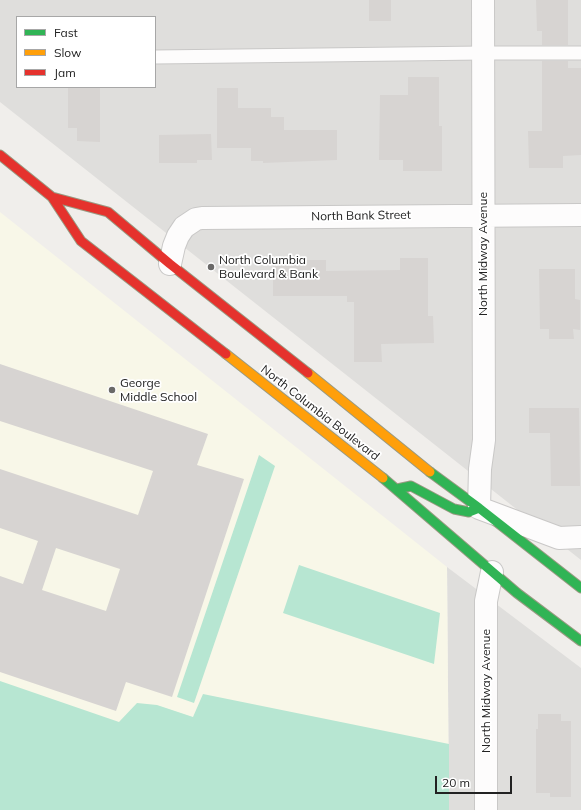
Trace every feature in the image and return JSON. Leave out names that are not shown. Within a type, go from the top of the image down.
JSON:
[{"type":"main road","name":"North Columbia Boulevard","points":[[0,155],[52,198],[81,241],[397,489],[517,593],[581,641]]},
{"type":"main road","name":"North Columbia Boulevard","points":[[52,198],[108,212],[170,264],[336,395],[423,467],[479,508],[581,588]]},
{"type":"main road","points":[[397,489],[411,486],[454,509],[469,512],[479,508]]},
{"type":"street","name":"North Midway Avenue","points":[[479,508],[480,469],[484,440],[483,0]]},
{"type":"street","name":"North Bank Street","points":[[170,264],[174,246],[184,227],[196,219],[202,218],[581,215]]},
{"type":"street","points":[[479,508],[559,538],[581,538]]},
{"type":"street","name":"North Midway Avenue","points":[[486,810],[486,601],[492,572]]},
{"type":"lane","points":[[156,57],[581,53]]},
{"type":"shaded area","points":[[0,0],[581,0],[581,560],[0,102]]},
{"type":"shaded area","name":"George Middle School","points":[[0,212],[447,567],[449,810],[0,810]]},
{"type":"shaded area","points":[[447,567],[581,668],[581,810],[449,810]]},
{"type":"green space","points":[[259,455],[275,466],[194,703],[177,697]]},
{"type":"green space","points":[[299,565],[440,613],[434,664],[283,613]]},
{"type":"green space","points":[[0,681],[119,722],[137,703],[157,705],[193,717],[203,694],[449,744],[449,810],[0,810]]},
{"type":"building","points":[[369,0],[391,0],[391,21],[369,21]]},
{"type":"building","points":[[536,0],[568,0],[568,45],[542,45],[542,31],[537,31]]},
{"type":"building","points":[[542,61],[568,61],[568,68],[581,68],[581,155],[563,156],[563,168],[529,168],[528,131],[542,131]]},
{"type":"building","points":[[408,77],[439,77],[439,126],[442,126],[442,171],[403,171],[403,160],[379,160],[380,95],[408,95]]},
{"type":"building","points":[[68,88],[100,88],[100,142],[77,141],[77,128],[68,128]]},
{"type":"building","points":[[217,88],[238,88],[238,108],[271,108],[271,117],[284,117],[284,130],[337,130],[337,160],[263,163],[263,161],[251,161],[251,148],[217,148]]},
{"type":"building","points":[[211,134],[212,160],[197,160],[197,163],[159,163],[159,135]]},
{"type":"building","points":[[400,258],[428,258],[428,316],[433,316],[434,343],[381,344],[382,362],[354,362],[354,302],[347,302],[347,296],[273,296],[273,260],[326,260],[326,271],[400,270]]},
{"type":"building","points":[[539,269],[575,269],[575,299],[580,300],[580,330],[573,329],[574,339],[549,339],[549,329],[540,329]]},
{"type":"building","points":[[0,364],[208,434],[197,465],[244,479],[172,697],[126,682],[116,711],[0,672],[0,576],[23,584],[38,541],[0,528],[0,469],[138,515],[153,471],[0,421]],"holes":[[[56,548],[120,569],[106,611],[42,590]]]},
{"type":"building","points":[[529,408],[579,408],[580,486],[551,486],[550,433],[529,433]]},
{"type":"building","points":[[538,714],[561,714],[561,721],[571,721],[571,797],[550,797],[550,793],[536,793],[536,729],[538,729]]},
{"type":"traffic: fast","points":[[430,472],[479,508],[581,588]]},
{"type":"traffic: fast","points":[[383,478],[517,593],[581,641]]},
{"type":"traffic: fast","points":[[397,489],[411,486],[454,509],[469,512],[479,508]]},
{"type":"traffic: slow","points":[[226,354],[383,478]]},
{"type":"traffic: slow","points":[[308,373],[430,472]]},
{"type":"traffic: jam","points":[[0,155],[52,197],[81,241],[226,354]]},
{"type":"traffic: jam","points":[[52,197],[108,212],[170,264],[308,373]]},
{"type":"place","name":"North Columbia Boulevard & Bank","points":[[211,267]]},
{"type":"place","name":"George Middle School","points":[[112,390]]}]
